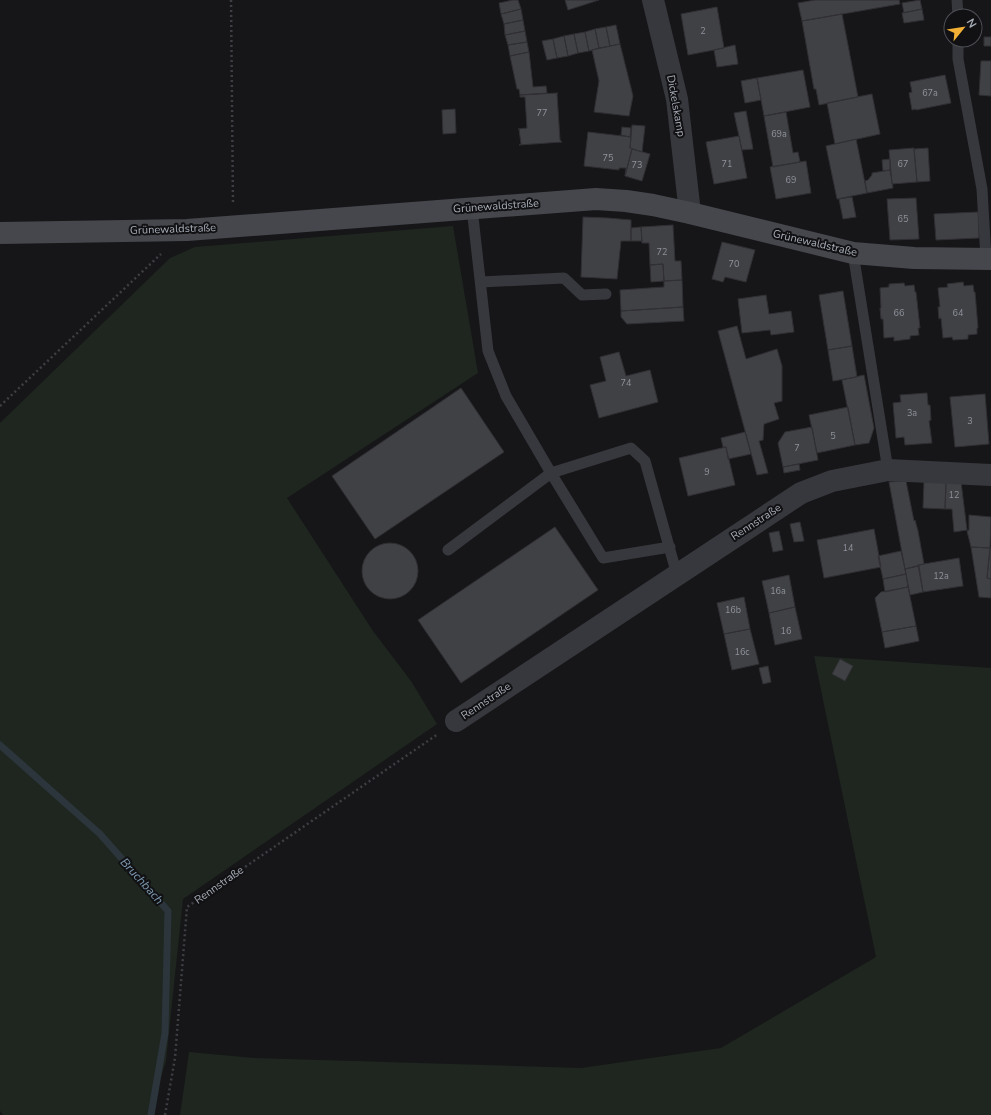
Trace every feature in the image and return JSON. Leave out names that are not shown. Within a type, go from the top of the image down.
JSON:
[{"type":"street","name":"Dickelskamp","points":[[653,0],[677,98],[690,213]]},
{"type":"street","name":"Grünewaldstraße","points":[[0,233],[187,230],[596,199],[653,205],[853,253],[914,258],[989,259]]},
{"type":"street","name":"Rennstraße","points":[[456,721],[801,493],[832,481],[888,470],[991,475]]},
{"type":"lane","name":"Grünewaldstraße","points":[[958,48],[958,59],[982,189],[989,259]]},
{"type":"lane","points":[[472,208],[488,351],[506,396],[603,558],[670,547]]},
{"type":"lane","points":[[853,253],[888,470]]},
{"type":"lane","points":[[481,282],[564,278],[582,295],[606,294]]},
{"type":"lane","points":[[448,550],[551,473],[631,448],[645,461],[670,547],[676,575]]},
{"type":"path","points":[[231,0],[233,208]]},
{"type":"path","points":[[0,406],[187,230]]},
{"type":"path","name":"Rennstraße","points":[[165,1115],[175,1058],[187,908],[456,721]]},
{"type":"shaded area","points":[[453,226],[478,373],[287,498],[373,631],[411,681],[437,724],[183,899],[166,1061],[149,1115],[3,1115],[0,1111],[0,423],[170,258],[195,247]]},
{"type":"shaded area","points":[[814,656],[991,668],[991,1115],[180,1115],[189,1052],[254,1058],[581,1068],[721,1048],[876,957]]},
{"type":"building","points":[[518,0],[521,9],[501,14],[499,3]]},
{"type":"building","points":[[565,0],[599,0],[568,10]]},
{"type":"building","points":[[815,0],[899,0],[900,4],[802,21],[798,3]]},
{"type":"building","points":[[920,0],[922,9],[904,13],[902,3]]},
{"type":"building","points":[[717,7],[724,48],[688,55],[681,14]]},
{"type":"building","points":[[521,9],[523,20],[504,24],[501,14]]},
{"type":"building","points":[[922,9],[924,20],[904,23],[902,13]]},
{"type":"building","points":[[842,14],[858,97],[819,105],[816,89],[814,89],[802,21]]},
{"type":"building","points":[[523,20],[525,31],[505,35],[504,24]]},
{"type":"building","points":[[616,25],[620,44],[610,46],[606,27]]},
{"type":"building","points":[[606,27],[610,46],[599,48],[595,29]]},
{"type":"building","points":[[595,29],[599,48],[589,51],[585,32]]},
{"type":"building","points":[[525,31],[527,42],[508,45],[505,35]]},
{"type":"building","points":[[585,32],[589,51],[578,53],[574,34]]},
{"type":"building","points":[[574,34],[578,53],[568,56],[564,36]]},
{"type":"building","points":[[564,36],[568,56],[557,58],[553,39]]},
{"type":"building","points":[[984,37],[991,37],[991,46],[984,46]]},
{"type":"building","points":[[553,39],[557,58],[547,60],[542,41]]},
{"type":"building","points":[[527,42],[529,52],[510,56],[508,45]]},
{"type":"building","points":[[620,44],[633,96],[629,116],[594,112],[599,81],[592,50]]},
{"type":"building","points":[[735,45],[738,64],[717,67],[714,50]]},
{"type":"building","points":[[529,52],[533,87],[546,86],[547,93],[520,95],[519,89],[517,89],[510,56]]},
{"type":"building","points":[[981,61],[991,61],[991,96],[979,95]]},
{"type":"building","points":[[803,70],[810,107],[764,116],[757,78]]},
{"type":"building","points":[[945,75],[951,103],[912,110],[909,93],[912,92],[910,82]]},
{"type":"building","points":[[757,78],[761,100],[745,103],[741,81]]},
{"type":"building","points":[[558,93],[560,140],[562,142],[519,145],[521,144],[518,129],[527,128],[525,97],[520,97],[520,95]]},
{"type":"building","points":[[872,94],[880,134],[835,144],[827,103]]},
{"type":"building","points":[[455,109],[456,133],[443,134],[442,110]]},
{"type":"building","points":[[746,111],[753,149],[742,150],[734,113]]},
{"type":"building","points":[[786,112],[793,153],[798,152],[800,162],[773,167],[764,116]]},
{"type":"building","points":[[632,125],[645,126],[642,152],[630,148]]},
{"type":"building","points":[[622,127],[631,128],[630,137],[621,135]]},
{"type":"building","points":[[588,132],[631,137],[630,148],[632,149],[625,176],[626,168],[619,168],[619,170],[584,166]]},
{"type":"building","points":[[739,136],[747,178],[714,184],[706,142]]},
{"type":"building","points":[[856,139],[867,193],[837,199],[826,146]]},
{"type":"building","points":[[914,148],[917,182],[892,184],[889,150]]},
{"type":"building","points":[[928,148],[930,181],[917,182],[914,149]]},
{"type":"building","points":[[632,149],[650,154],[642,181],[625,176]]},
{"type":"building","points":[[890,159],[890,170],[883,171],[882,160]]},
{"type":"building","points":[[806,161],[811,193],[776,199],[770,167]]},
{"type":"building","points":[[890,170],[893,188],[867,193],[865,181],[868,180],[872,173]]},
{"type":"building","points":[[852,197],[856,217],[843,219],[839,199]]},
{"type":"building","points":[[916,198],[919,239],[890,240],[887,199]]},
{"type":"building","points":[[978,212],[979,238],[936,240],[934,214]]},
{"type":"building","points":[[583,217],[631,220],[631,241],[621,241],[617,279],[581,277]]},
{"type":"building","points":[[673,225],[675,261],[681,261],[682,280],[664,281],[663,264],[650,265],[649,243],[642,243],[641,227]]},
{"type":"building","points":[[641,227],[642,241],[631,241],[631,228]]},
{"type":"building","points":[[722,242],[755,250],[746,282],[725,277],[723,282],[712,279]]},
{"type":"building","points":[[663,264],[664,281],[651,282],[650,265]]},
{"type":"building","points":[[682,280],[683,307],[621,311],[620,290],[664,287],[664,281]]},
{"type":"building","points":[[963,282],[964,286],[973,285],[975,292],[978,328],[977,334],[968,335],[968,339],[953,340],[952,337],[943,338],[941,318],[939,319],[938,307],[940,307],[938,288],[948,287],[947,284]]},
{"type":"building","points":[[904,283],[905,286],[914,285],[920,328],[918,328],[919,335],[910,336],[910,339],[894,341],[894,337],[884,338],[883,319],[881,319],[880,308],[880,288],[889,287],[889,284]]},
{"type":"building","points":[[843,291],[852,346],[828,350],[819,295]]},
{"type":"building","points":[[766,295],[769,314],[791,311],[794,332],[771,335],[770,330],[742,333],[738,299]]},
{"type":"building","points":[[683,307],[684,321],[627,324],[621,317],[621,311]]},
{"type":"building","points":[[737,326],[746,359],[777,349],[782,366],[782,401],[774,403],[779,419],[764,424],[763,440],[759,441],[768,473],[757,475],[718,331]]},
{"type":"building","points":[[852,346],[857,377],[833,381],[828,350]]},
{"type":"building","points":[[619,352],[626,376],[650,370],[658,402],[599,418],[590,385],[606,381],[600,357]]},
{"type":"building","points":[[864,375],[874,428],[869,443],[855,445],[842,380]]},
{"type":"building","points":[[461,388],[504,452],[375,539],[332,476]]},
{"type":"building","points":[[927,393],[928,405],[930,405],[931,420],[929,421],[932,443],[905,445],[904,437],[896,438],[893,403],[901,402],[900,395]]},
{"type":"building","points":[[985,394],[989,444],[955,447],[950,397]]},
{"type":"building","points":[[848,407],[855,445],[817,453],[809,415]]},
{"type":"building","points":[[812,427],[818,460],[783,467],[778,443],[785,432]]},
{"type":"building","points":[[745,432],[751,454],[728,459],[726,447],[723,447],[721,438]]},
{"type":"building","points":[[726,447],[735,485],[688,496],[679,458]]},
{"type":"building","points":[[799,464],[800,470],[784,473],[783,467]]},
{"type":"building","points":[[906,481],[924,564],[905,569],[889,482]]},
{"type":"building","points":[[924,481],[946,482],[945,509],[923,508]]},
{"type":"building","points":[[946,482],[961,482],[967,530],[954,532],[952,509],[945,509]]},
{"type":"building","points":[[969,515],[991,517],[990,548],[971,547],[967,531],[969,530]]},
{"type":"building","points":[[800,522],[804,541],[794,542],[790,524]]},
{"type":"building","points":[[555,527],[598,590],[461,683],[418,620]]},
{"type":"building","points":[[874,529],[881,567],[824,578],[817,540]]},
{"type":"building","points":[[779,531],[783,550],[773,552],[769,533]]},
{"type":"building","points":[[390,543],[401,545],[410,551],[416,560],[418,571],[416,582],[410,591],[401,597],[390,599],[379,597],[370,591],[364,582],[362,571],[364,560],[370,551],[379,545]]},
{"type":"building","points":[[971,547],[990,548],[987,578],[991,579],[991,598],[979,597]]},
{"type":"building","points":[[991,548],[991,579],[987,578]]},
{"type":"building","points":[[901,551],[906,574],[883,579],[878,556]]},
{"type":"building","points":[[959,558],[963,586],[923,592],[918,565]]},
{"type":"building","points":[[919,566],[923,592],[910,595],[905,569]]},
{"type":"building","points":[[906,574],[908,587],[885,592],[883,579]]},
{"type":"building","points":[[789,575],[795,607],[769,613],[762,581]]},
{"type":"building","points":[[908,587],[916,626],[882,632],[875,598],[881,592]]},
{"type":"building","points":[[744,597],[750,629],[724,634],[717,603]]},
{"type":"building","points":[[795,607],[802,639],[775,645],[769,613]]},
{"type":"building","points":[[916,626],[919,641],[885,648],[882,632]]},
{"type":"building","points":[[750,629],[759,664],[732,670],[724,634]]},
{"type":"building","points":[[840,659],[853,666],[845,681],[832,674]]},
{"type":"building","points":[[768,666],[771,682],[763,684],[759,668]]},
{"type":"waterway","name":"Bruchbach","points":[[0,745],[100,834],[168,911],[165,1033],[151,1115]]}]
